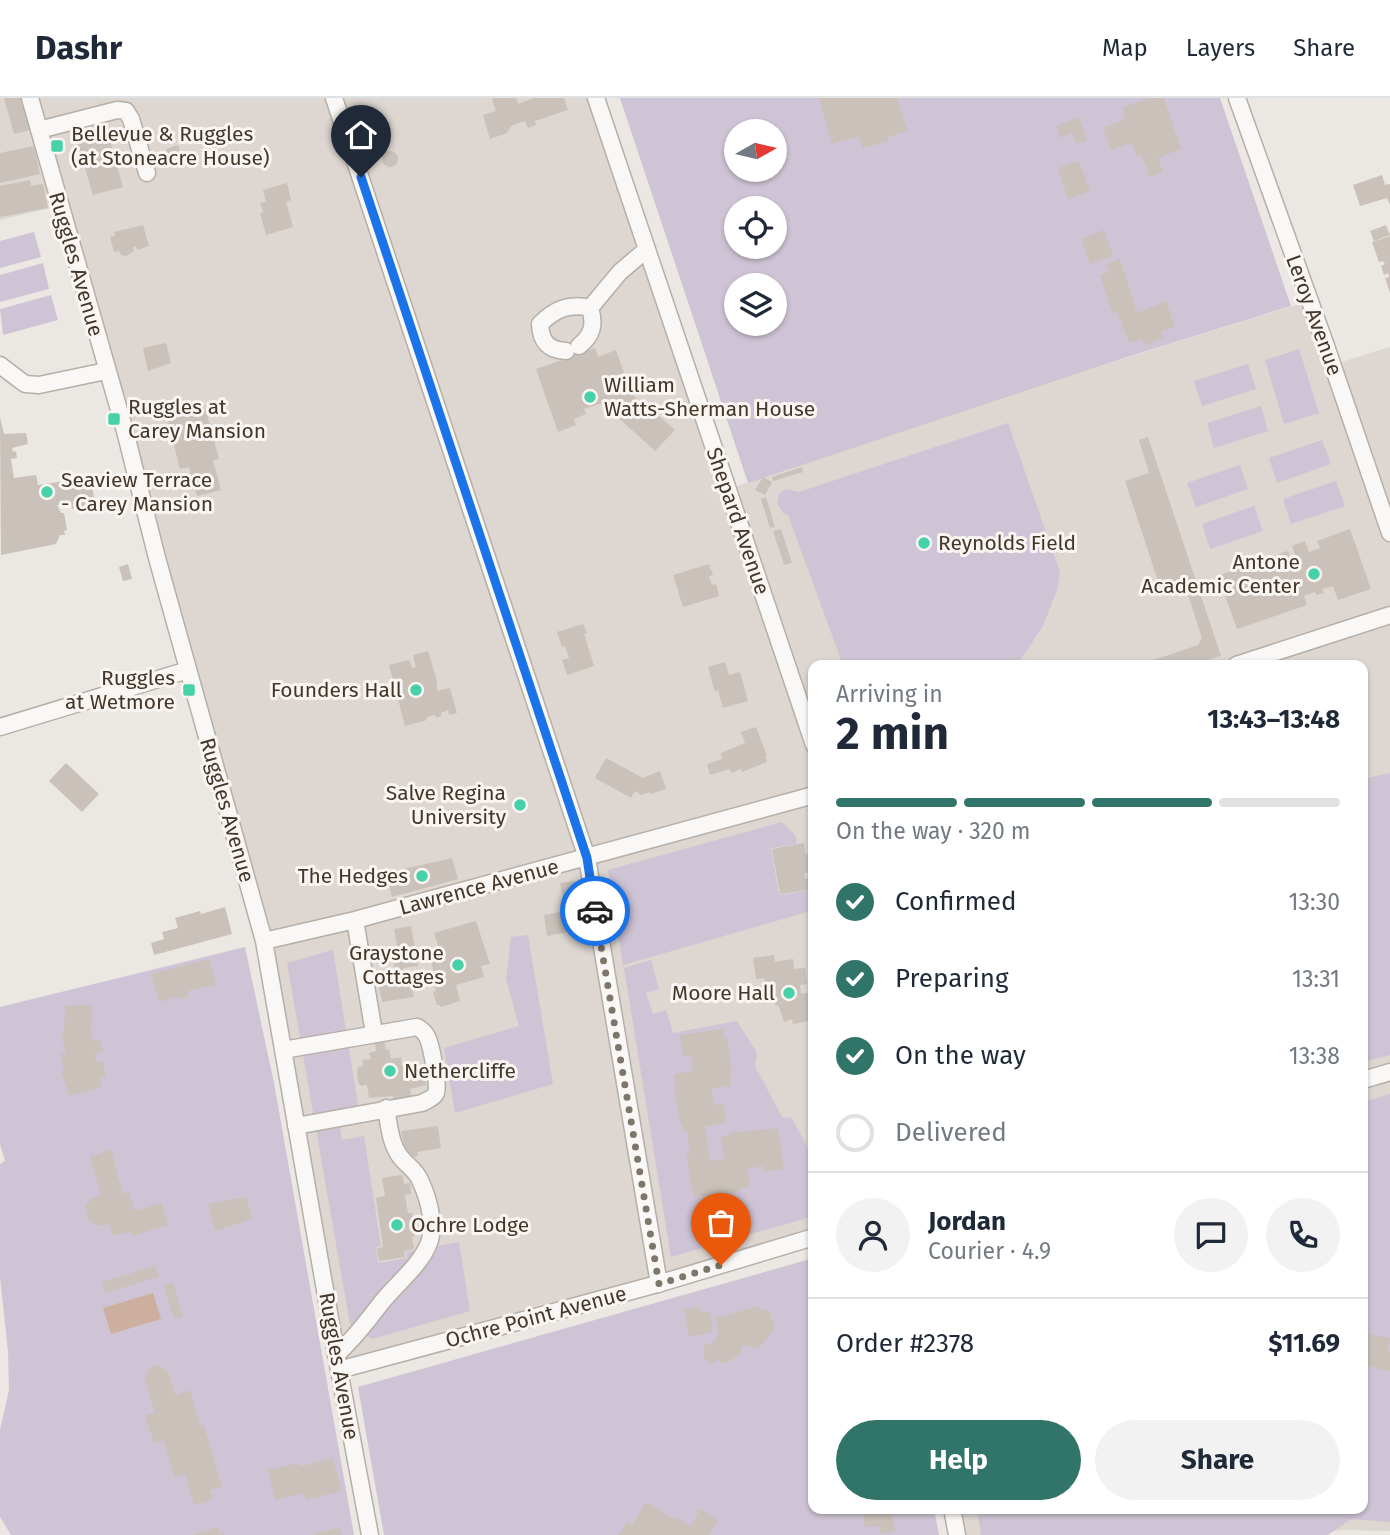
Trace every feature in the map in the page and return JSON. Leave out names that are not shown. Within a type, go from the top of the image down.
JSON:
[{"type":"street","name":"Ruggles Avenue","points":[[30,98],[125,431],[188,670],[264,940],[337,1363],[370,1535]]},
{"type":"street","points":[[334,98],[587,858],[659,1284]]},
{"type":"street","name":"Shepard Avenue","points":[[596,98],[808,728]]},
{"type":"street","name":"Leroy Avenue","points":[[1237,98],[1390,533]]},
{"type":"street","points":[[39,130],[117,110],[126,111],[131,119],[147,173]]},
{"type":"street","points":[[590,308],[620,272],[647,249]]},
{"type":"street","points":[[574,305],[590,308],[594,320],[587,340],[573,349],[555,350],[547,346],[541,337],[540,324],[549,314],[574,305]]},
{"type":"street","points":[[0,366],[25,384],[39,385],[106,371]]},
{"type":"street","points":[[1251,660],[1390,615]]},
{"type":"street","points":[[0,727],[188,670]]},
{"type":"street","name":"Lawrence Avenue","points":[[264,940],[355,920],[808,797]]},
{"type":"street","points":[[355,920],[374,1033]]},
{"type":"street","points":[[283,1050],[417,1027],[429,1038],[437,1085],[436,1093],[431,1099],[422,1103],[296,1126]]},
{"type":"street","points":[[1368,1079],[1390,1072]]},
{"type":"street","points":[[337,1363],[382,1302],[417,1263],[429,1243],[432,1230],[432,1218],[419,1178],[394,1145],[386,1108]]},
{"type":"street","name":"Ochre Point Avenue","points":[[337,1363],[659,1284],[808,1239]]},
{"type":"street","points":[[953,1514],[957,1535]]},
{"type":"shaded area","name":"Salve Regina University","points":[[0,98],[596,98],[728,489],[1033,387],[1309,301],[1332,365],[1390,347],[1390,1531],[1343,1530],[1310,1535],[957,1535],[953,1514],[1368,1514],[1368,660],[808,660],[808,1239],[339,1370],[264,940],[54,207],[0,220]]},
{"type":"shaded area","points":[[620,98],[1220,98],[1291,306],[1121,359],[748,483]]},
{"type":"shaded area","points":[[34,232],[41,257],[0,268],[0,241]]},
{"type":"shaded area","points":[[43,263],[49,289],[0,302],[0,275]]},
{"type":"shaded area","points":[[51,295],[58,320],[3,335],[0,309]]},
{"type":"shaded area","points":[[1299,349],[1319,413],[1284,424],[1265,360]]},
{"type":"shaded area","points":[[1248,364],[1256,389],[1202,406],[1194,381]]},
{"type":"shaded area","points":[[1261,406],[1268,431],[1214,448],[1207,423]]},
{"type":"shaded area","name":"Reynolds Field","points":[[1008,423],[1060,572],[1057,590],[1043,626],[1020,660],[841,660],[788,515],[783,513],[777,504],[779,494],[786,489],[799,492]]},
{"type":"shaded area","points":[[1322,440],[1331,464],[1277,483],[1269,458]]},
{"type":"shaded area","points":[[1240,465],[1248,489],[1196,507],[1187,483]]},
{"type":"shaded area","points":[[1336,481],[1345,506],[1291,524],[1283,499]]},
{"type":"shaded area","points":[[1254,506],[1263,531],[1210,549],[1202,524]]},
{"type":"shaded area","points":[[1390,773],[1390,1055],[1368,1061],[1368,778]]},
{"type":"shaded area","points":[[782,822],[795,835],[797,844],[771,848],[779,895],[808,891],[808,912],[623,965],[608,870]]},
{"type":"shaded area","points":[[528,935],[553,1084],[455,1113],[444,1048],[519,1026],[506,979],[511,937]]},
{"type":"shaded area","points":[[245,947],[274,1083],[354,1535],[11,1535],[0,1517],[0,1430],[9,1390],[0,1277],[0,1164],[5,1161],[0,1144],[0,1007]]},
{"type":"shaded area","points":[[333,950],[361,1123],[340,1127],[342,1140],[364,1136],[381,1246],[376,1247],[378,1263],[407,1258],[406,1252],[459,1242],[470,1311],[372,1339],[350,1324],[287,963]]},
{"type":"shaded area","points":[[651,960],[659,989],[646,993],[653,1014],[666,1010],[673,1033],[737,1021],[757,1053],[755,1066],[782,1117],[792,1118],[808,1149],[808,1218],[671,1257],[624,968]]},
{"type":"shaded area","points":[[1390,1094],[1390,1522],[1351,1519],[1328,1535],[981,1535],[978,1514],[1368,1514],[1368,1101]]},
{"type":"shaded area","points":[[808,1260],[808,1514],[935,1514],[939,1535],[384,1535],[358,1387]]},
{"type":"shaded area","points":[[153,1293],[161,1319],[111,1334],[103,1308]]},
{"type":"building","points":[[4,98],[21,98],[30,130],[14,134]]},
{"type":"building","points":[[516,98],[518,104],[534,98],[564,98],[568,110],[535,121],[536,125],[528,128],[525,121],[511,126],[507,133],[490,139],[483,115],[496,111],[492,99]]},
{"type":"building","points":[[819,98],[897,98],[907,131],[888,137],[889,141],[863,148],[859,136],[832,144]]},
{"type":"building","points":[[1150,98],[1164,98],[1181,149],[1158,158],[1163,172],[1150,177],[1145,162],[1143,163],[1141,155],[1137,157],[1132,143],[1111,150],[1103,128],[1124,120],[1123,116],[1126,115],[1123,107]]},
{"type":"building","points":[[1079,117],[1087,140],[1076,144],[1072,133],[1060,138],[1056,126]]},
{"type":"building","points":[[367,121],[370,129],[360,133],[357,125]]},
{"type":"building","points":[[106,126],[123,187],[93,195],[77,141],[74,142],[72,135]]},
{"type":"building","points":[[178,145],[183,162],[180,162],[181,167],[175,168],[171,165],[166,149]]},
{"type":"building","points":[[34,146],[40,174],[0,183],[0,153]]},
{"type":"building","points":[[390,151],[398,159],[390,167],[382,159]]},
{"type":"building","points":[[1079,161],[1090,191],[1068,199],[1058,168]]},
{"type":"building","points":[[1382,175],[1385,185],[1390,184],[1390,205],[1387,198],[1360,206],[1353,185]]},
{"type":"building","points":[[30,180],[31,186],[43,184],[48,208],[0,217],[0,186]]},
{"type":"building","points":[[287,183],[291,200],[286,202],[293,227],[266,235],[260,213],[263,212],[260,203],[266,202],[263,190]]},
{"type":"building","points":[[143,225],[149,246],[137,250],[136,246],[133,247],[134,251],[126,256],[119,251],[114,252],[110,237],[115,236],[114,232]]},
{"type":"building","points":[[1386,225],[1390,235],[1374,241],[1370,231]]},
{"type":"building","points":[[1104,230],[1113,256],[1090,264],[1081,239]]},
{"type":"building","points":[[1390,236],[1390,293],[1385,278],[1389,277],[1388,273],[1384,275],[1381,266],[1385,264],[1383,261],[1379,262],[1372,242]]},
{"type":"building","points":[[1120,259],[1137,313],[1166,301],[1175,327],[1161,332],[1163,338],[1144,345],[1142,339],[1129,343],[1117,312],[1113,313],[1100,275],[1109,272],[1106,264]]},
{"type":"building","name":"William Watts-Sherman House","points":[[578,342],[582,353],[595,348],[598,357],[616,350],[624,373],[613,376],[619,393],[624,387],[646,407],[652,401],[658,407],[654,412],[675,430],[655,451],[602,403],[584,409],[586,414],[574,419],[576,425],[558,432],[536,369],[568,358],[564,346]]},
{"type":"building","points":[[166,343],[171,363],[148,371],[143,348]]},
{"type":"building","points":[[188,406],[189,411],[205,407],[219,459],[213,460],[221,490],[197,496],[189,467],[180,469],[167,417],[179,414],[178,408]]},
{"type":"building","name":"Seaview Terrace - Carey Mansion","points":[[0,417],[4,434],[26,433],[28,444],[12,448],[13,452],[16,451],[17,458],[11,459],[14,478],[36,475],[38,485],[91,477],[94,498],[91,499],[92,506],[72,509],[71,502],[57,505],[61,513],[64,513],[67,530],[64,531],[65,535],[60,535],[56,544],[1,555]]},
{"type":"building","name":"Antone Academic Center","points":[[1148,437],[1221,656],[1208,660],[1154,660],[1198,645],[1202,638],[1183,579],[1160,587],[1125,481],[1149,473],[1139,440]]},
{"type":"building","points":[[802,467],[803,472],[773,481],[772,477]]},
{"type":"building","points":[[763,477],[772,482],[765,495],[755,490]]},
{"type":"building","points":[[766,497],[775,527],[770,528],[761,499]]},
{"type":"building","points":[[781,529],[792,563],[784,565],[773,531]]},
{"type":"building","name":"Antone Academic Center","points":[[1350,529],[1371,589],[1338,600],[1333,586],[1322,589],[1324,593],[1316,595],[1315,592],[1304,596],[1307,605],[1237,629],[1218,576],[1288,551],[1291,560],[1296,558],[1292,546],[1305,541],[1309,552],[1320,548],[1317,541]]},
{"type":"building","points":[[128,564],[132,579],[123,581],[119,567]]},
{"type":"building","points":[[709,564],[713,575],[709,576],[712,585],[716,584],[719,596],[683,607],[673,575]]},
{"type":"building","points":[[583,624],[594,666],[567,675],[562,660],[569,658],[557,632]]},
{"type":"building","name":"Founders Hall","points":[[428,651],[437,681],[437,691],[450,688],[457,713],[449,715],[448,710],[436,718],[435,715],[427,717],[427,720],[405,726],[389,665],[409,660],[412,668],[416,667],[413,655]]},
{"type":"building","points":[[725,662],[729,675],[740,672],[748,701],[723,708],[708,667]]},
{"type":"building","points":[[756,727],[767,762],[742,772],[741,769],[731,773],[730,769],[710,775],[707,764],[722,759],[721,753],[745,743],[741,732]]},
{"type":"building","points":[[606,758],[643,778],[660,771],[666,789],[641,795],[635,791],[631,798],[595,778]]},
{"type":"building","points":[[66,763],[99,794],[82,812],[49,781]]},
{"type":"building","points":[[804,843],[805,854],[808,853],[808,873],[804,873],[805,879],[808,878],[808,890],[780,894],[772,849]]},
{"type":"building","name":"The Hedges","points":[[452,858],[458,879],[392,897],[386,873]]},
{"type":"building","points":[[574,881],[585,929],[547,936],[544,915],[565,911],[560,883]]},
{"type":"building","points":[[225,907],[232,934],[154,955],[151,943],[164,939],[162,932],[178,928],[175,918]]},
{"type":"building","name":"Graystone Cottages","points":[[476,921],[490,964],[481,966],[484,977],[456,985],[460,1001],[441,1007],[437,1005],[433,992],[436,991],[434,984],[437,983],[428,951],[439,948],[434,933]]},
{"type":"building","points":[[411,926],[418,966],[403,968],[405,978],[411,978],[414,997],[382,1002],[378,983],[397,979],[390,947],[397,946],[394,929]]},
{"type":"building","name":"Moore Hall","points":[[774,955],[775,962],[793,959],[794,969],[805,968],[807,984],[800,985],[801,994],[808,993],[808,1021],[793,1024],[792,1019],[784,1022],[779,1007],[775,1004],[776,998],[750,998],[749,989],[766,986],[764,978],[756,979],[753,958]]},
{"type":"building","points":[[209,959],[216,984],[188,991],[187,998],[177,997],[159,1002],[151,974]]},
{"type":"building","points":[[65,1005],[92,1005],[91,1033],[93,1041],[99,1039],[103,1051],[94,1054],[97,1062],[102,1061],[106,1077],[99,1079],[102,1087],[69,1096],[61,1071],[64,1071],[60,1055],[66,1053],[61,1034],[64,1034]]},
{"type":"building","points":[[723,1029],[724,1037],[727,1037],[731,1086],[711,1089],[714,1105],[723,1104],[726,1123],[705,1126],[710,1161],[724,1159],[721,1137],[729,1136],[729,1133],[778,1128],[784,1169],[764,1172],[763,1166],[747,1169],[750,1187],[741,1188],[741,1191],[693,1196],[686,1154],[690,1154],[687,1130],[683,1131],[682,1122],[680,1123],[674,1074],[693,1071],[691,1055],[683,1056],[680,1035]]},
{"type":"building","name":"Nethercliffe","points":[[384,1041],[391,1059],[401,1057],[402,1066],[416,1063],[418,1069],[423,1068],[426,1085],[410,1089],[411,1098],[393,1101],[393,1096],[369,1098],[367,1085],[361,1086],[358,1082],[357,1072],[358,1067],[363,1066],[362,1060],[371,1059],[369,1053],[376,1051],[375,1043]]},
{"type":"building","points":[[438,1126],[441,1148],[417,1152],[418,1156],[407,1158],[401,1131]]},
{"type":"building","points":[[111,1150],[123,1194],[129,1192],[135,1211],[162,1203],[168,1225],[132,1236],[131,1231],[112,1236],[109,1224],[98,1226],[89,1221],[85,1207],[91,1199],[101,1196],[90,1156]]},
{"type":"building","name":"Ochre Lodge","points":[[402,1175],[404,1184],[410,1183],[411,1194],[405,1195],[408,1213],[412,1213],[414,1249],[404,1251],[405,1257],[379,1261],[377,1249],[383,1247],[376,1198],[385,1196],[382,1178]]},
{"type":"building","points":[[246,1197],[252,1219],[215,1231],[208,1204]]},
{"type":"building","points":[[155,1266],[159,1277],[105,1293],[102,1282]]},
{"type":"building","points":[[173,1283],[183,1316],[174,1319],[164,1286]]},
{"type":"building","points":[[759,1306],[760,1309],[769,1311],[775,1328],[759,1348],[744,1345],[740,1355],[725,1364],[718,1360],[712,1364],[704,1358],[704,1346],[716,1340],[716,1318]]},
{"type":"building","points":[[700,1307],[701,1313],[710,1311],[713,1332],[689,1337],[684,1310]]},
{"type":"building","points":[[1368,1334],[1390,1338],[1390,1371],[1368,1366]]},
{"type":"building","points":[[159,1365],[168,1371],[175,1395],[190,1390],[200,1426],[204,1425],[222,1487],[210,1490],[213,1500],[194,1505],[185,1474],[174,1477],[164,1440],[154,1443],[145,1416],[155,1413],[145,1378],[149,1368]]},
{"type":"building","points":[[333,1458],[341,1491],[306,1500],[304,1493],[275,1500],[268,1470],[298,1463],[299,1467]]},
{"type":"building","points":[[646,1502],[675,1520],[677,1517],[691,1526],[700,1509],[718,1520],[709,1535],[619,1535],[627,1522],[632,1525]]},
{"type":"building","points":[[864,1514],[892,1514],[895,1531],[880,1534],[879,1526],[865,1527]]},
{"type":"building","points":[[218,1527],[219,1533],[224,1532],[225,1535],[192,1535]]},
{"type":"building","points":[[339,1527],[342,1535],[315,1535],[315,1534]]},
{"type":"tunnel","points":[[756,987],[758,997]]},
{"type":"way so far","points":[[595,911],[659,1284],[721,1265]]},
{"type":"place","name":"Bellevue & Ruggles (at Stoneacre House)","points":[[57,146]]},
{"type":"place","name":"William Watts-Sherman House","points":[[590,397]]},
{"type":"place","name":"Ruggles at Carey Mansion","points":[[114,419]]},
{"type":"place","name":"Seaview Terrace - Carey Mansion","points":[[47,492]]},
{"type":"place","name":"Reynolds Field","points":[[924,543]]},
{"type":"place","name":"Antone Academic Center","points":[[1314,574]]},
{"type":"place","name":"Ruggles at Wetmore","points":[[189,690]]},
{"type":"place","name":"Founders Hall","points":[[416,690]]},
{"type":"place","name":"Salve Regina University","points":[[520,805]]},
{"type":"place","name":"The Hedges","points":[[422,876]]},
{"type":"place","name":"Graystone Cottages","points":[[458,965]]},
{"type":"place","name":"Moore Hall","points":[[789,993]]},
{"type":"place","name":"Nethercliffe","points":[[390,1071]]},
{"type":"place","name":"Ochre Lodge","points":[[397,1225]]},
{"type":"route","points":[[361,177],[587,858],[595,911]]}]
